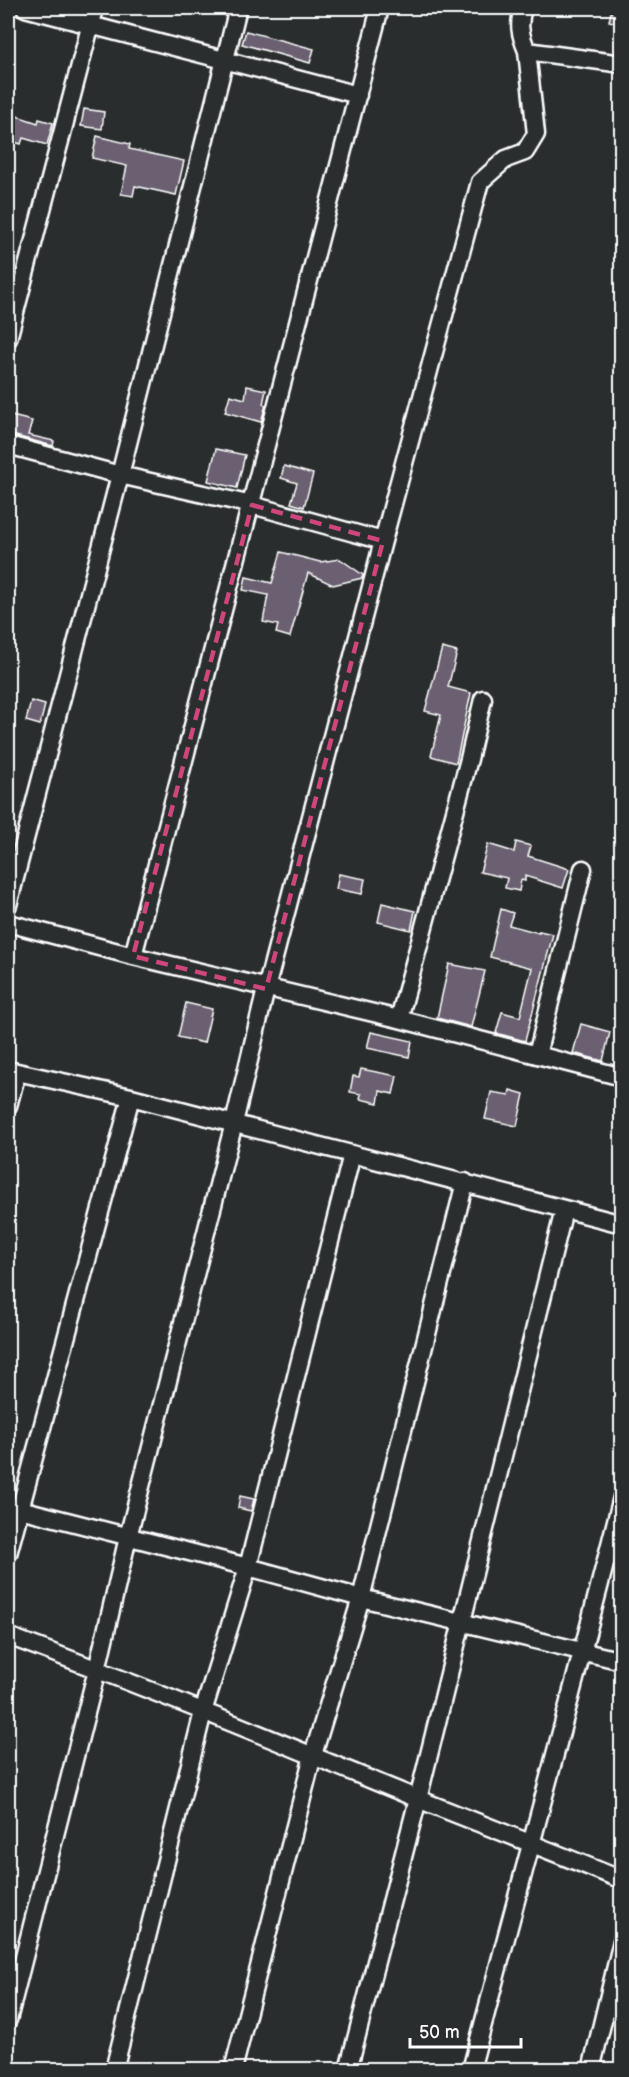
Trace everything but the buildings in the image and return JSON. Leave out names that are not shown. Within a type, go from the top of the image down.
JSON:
[{"type":"street","points":[[25,8],[93,16],[225,59],[358,95]]},
{"type":"street","points":[[8,905],[120,476],[238,8]]},
{"type":"street","points":[[133,957],[381,8]]},
{"type":"street","points":[[8,2020],[266,989],[480,182],[506,159],[525,152],[536,134],[527,51],[519,22],[523,8]]},
{"type":"street","points":[[8,339],[93,16]]},
{"type":"street","points":[[527,51],[621,64]]},
{"type":"street","points":[[8,445],[120,476],[252,506],[383,541]]},
{"type":"street","points":[[399,1019],[470,759],[483,699]]},
{"type":"street","points":[[537,1055],[583,869]]},
{"type":"street","points":[[8,923],[133,957],[399,1019],[621,1077]]},
{"type":"street","points":[[8,1106],[12,1071],[131,1097],[621,1224]]},
{"type":"street","points":[[8,1554],[14,1508],[131,1097]]},
{"type":"street","points":[[114,2070],[203,1712],[248,1566],[352,1154]]},
{"type":"street","points":[[233,2070],[313,1755],[361,1598],[465,1182]]},
{"type":"street","points":[[348,2070],[418,1799],[564,1210]]},
{"type":"street","points":[[471,2070],[530,1843],[584,1651],[621,1497]]},
{"type":"street","points":[[14,1508],[248,1566],[361,1598],[621,1661]]},
{"type":"street","points":[[8,1636],[313,1755],[621,1880]]},
{"type":"street","points":[[591,2070],[621,1941]]},
{"type":"highlighted area","points":[[252,505],[383,541],[266,989],[133,956]]}]
